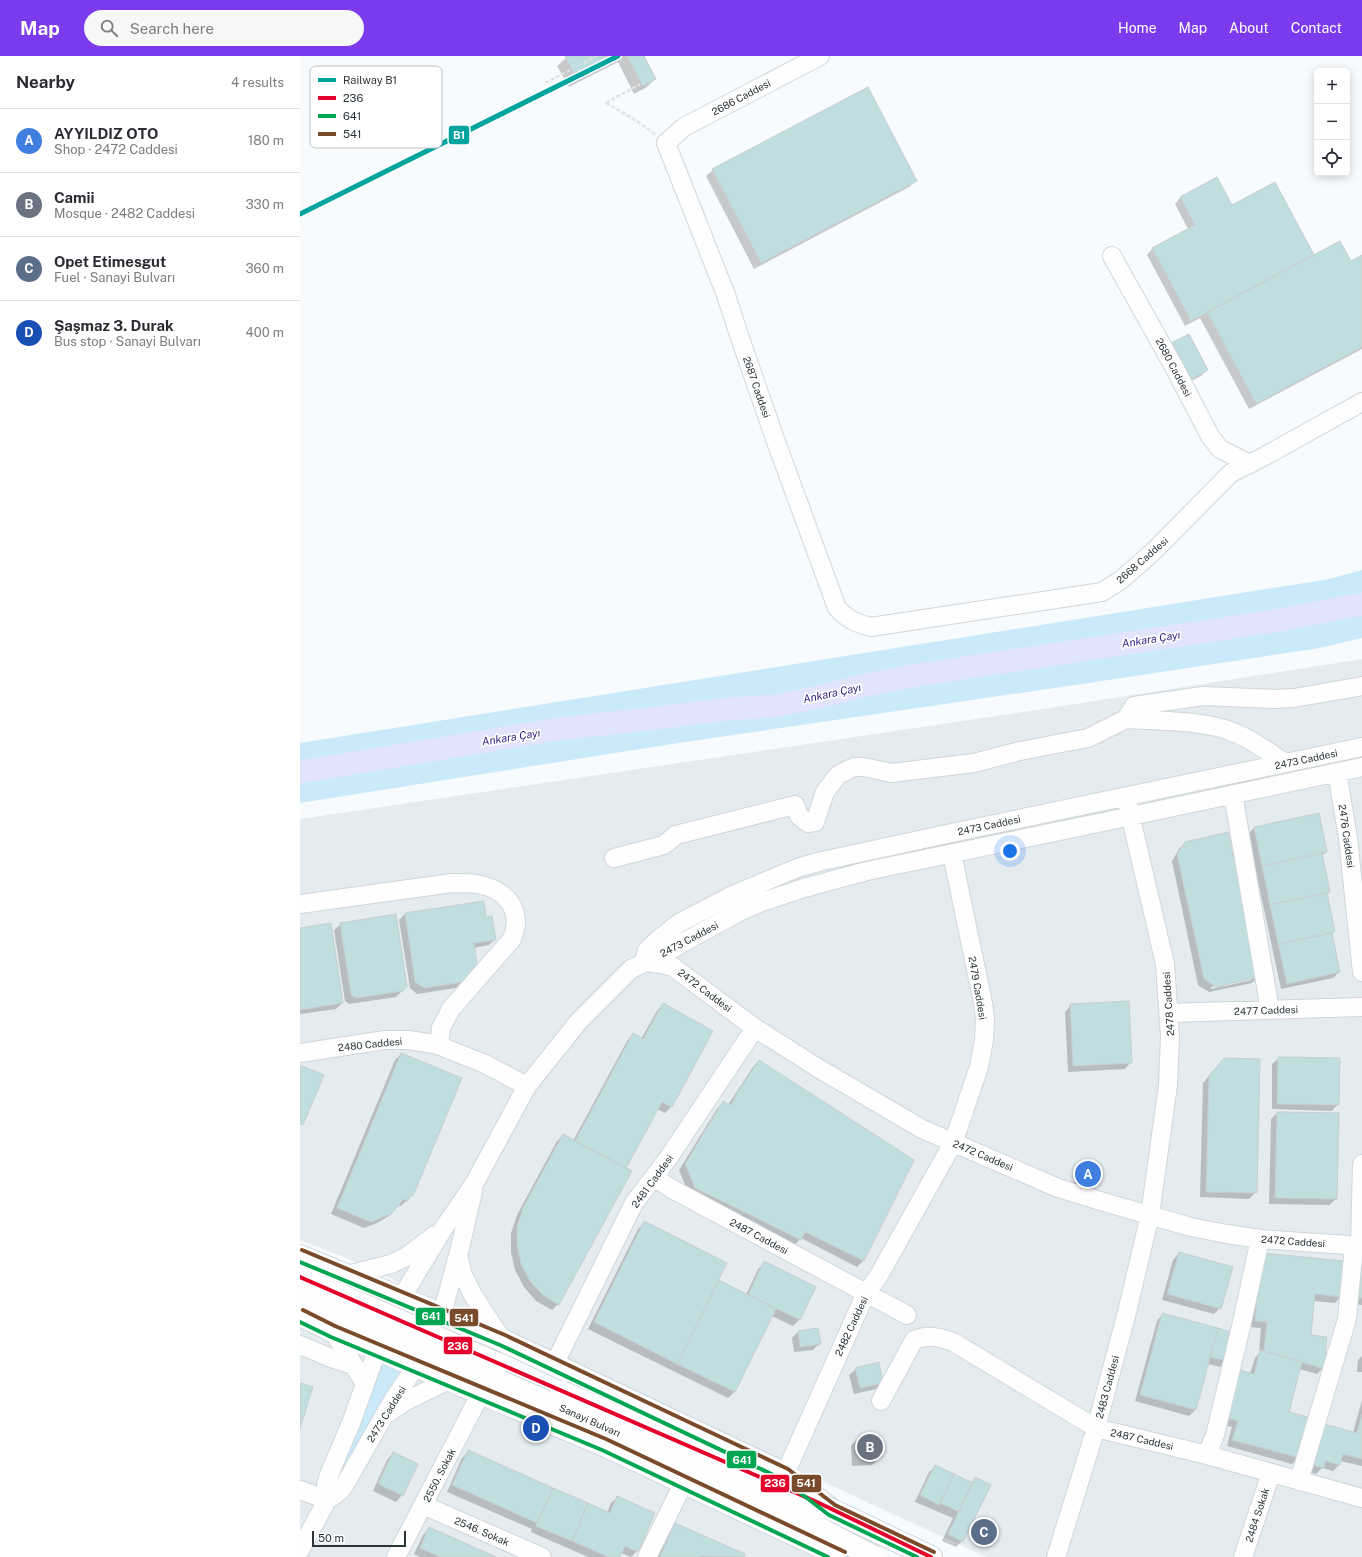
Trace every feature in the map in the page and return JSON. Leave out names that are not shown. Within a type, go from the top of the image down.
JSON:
[{"type":"main road","points":[[300,1256],[504,1341],[785,1474],[832,1510]]},
{"type":"main road","points":[[329,1329],[347,1320],[355,1306],[355,1293],[344,1274]]},
{"type":"main road","name":"Sanayi Bulvarı","points":[[300,1277],[832,1510],[931,1557]]},
{"type":"main road","name":"Sanayi Bulvarı","points":[[300,1295],[633,1439],[803,1520],[874,1557]]},
{"type":"main road","points":[[300,1315],[329,1329],[599,1443],[684,1482],[764,1522],[842,1557]]},
{"type":"main road","points":[[481,1393],[475,1384],[473,1376],[476,1362],[483,1350],[490,1345],[504,1341]]},
{"type":"street","name":"2686 Caddesi","points":[[666,143],[684,127],[820,56]]},
{"type":"street","name":"2687 Caddesi","points":[[666,143],[726,295],[775,439],[837,608],[846,618],[858,624]]},
{"type":"street","name":"2680 Caddesi","points":[[1112,256],[1174,367],[1210,436],[1220,449],[1250,464]]},
{"type":"street","name":"2668 Caddesi","points":[[858,624],[871,627],[1102,592],[1121,580],[1155,550],[1231,473],[1362,402]]},
{"type":"street","points":[[1126,719],[1134,706],[1203,696],[1288,698],[1362,686]]},
{"type":"street","points":[[614,858],[664,845],[676,835],[795,805],[799,816],[808,823],[815,822],[825,792],[838,775],[854,767],[891,773],[974,763],[1020,750],[1088,738],[1126,719],[1189,723],[1235,732],[1252,741],[1285,763]]},
{"type":"street","name":"2473 Caddesi","points":[[644,962],[647,950],[679,923],[735,894],[800,867],[947,834],[1362,747]]},
{"type":"street","name":"2473 Caddesi","points":[[327,1500],[326,1485],[329,1475],[351,1423],[377,1349],[387,1325],[402,1298],[443,1229],[474,1184],[527,1086],[579,1021],[631,970],[644,962],[669,951],[741,911],[787,893],[867,871],[1362,767]]},
{"type":"street","name":"2476 Caddesi","points":[[1337,772],[1348,838],[1362,972]]},
{"type":"street","points":[[1234,794],[1270,1010]]},
{"type":"street","name":"2478 Caddesi","points":[[1126,797],[1165,964],[1169,1013],[1170,1036],[1168,1085],[1150,1215]]},
{"type":"street","name":"2479 Caddesi","points":[[952,854],[985,1018],[984,1040],[979,1067],[953,1143]]},
{"type":"street","points":[[300,904],[452,883],[486,886],[500,892],[506,897],[514,911],[516,919],[512,939],[451,1009],[441,1028],[440,1046]]},
{"type":"street","name":"2472 Caddesi","points":[[644,962],[673,967],[755,1028],[818,1068],[922,1129],[1058,1188],[1150,1215],[1213,1231],[1260,1239],[1359,1246]]},
{"type":"street","name":"2477 Caddesi","points":[[1169,1013],[1362,1007]]},
{"type":"street","name":"2481 Caddesi","points":[[554,1364],[634,1203],[667,1160],[755,1028]]},
{"type":"street","name":"2480 Caddesi","points":[[300,1053],[385,1040],[408,1040],[440,1046],[486,1064],[527,1086]]},
{"type":"street","name":"2482 Caddesi","points":[[785,1474],[866,1293],[878,1278],[953,1143]]},
{"type":"street","points":[[1299,1481],[1348,1319],[1359,1246],[1362,1164]]},
{"type":"street","name":"2487 Caddesi","points":[[654,1177],[672,1189],[907,1315]]},
{"type":"street","name":"2473 Caddesi","points":[[300,1550],[327,1500],[340,1491],[344,1486],[384,1416],[431,1344],[442,1314],[458,1256],[474,1184]]},
{"type":"street","name":"2483 Caddesi","points":[[1056,1557],[1096,1428],[1126,1316],[1150,1215]]},
{"type":"street","points":[[344,1274],[391,1264],[406,1257],[443,1229]]},
{"type":"street","points":[[1208,1455],[1215,1434],[1242,1327],[1260,1239]]},
{"type":"street","points":[[458,1256],[463,1276],[473,1295],[504,1341]]},
{"type":"street","points":[[329,1329],[365,1384]]},
{"type":"street","name":"2487 Caddesi","points":[[881,1401],[914,1340],[922,1336],[937,1336],[953,1342],[1096,1428],[1208,1455],[1362,1498]]},
{"type":"street","points":[[300,1345],[331,1358],[353,1365]]},
{"type":"street","points":[[384,1416],[406,1401],[449,1380]]},
{"type":"street","name":"2550. Sokak","points":[[396,1557],[481,1393]]},
{"type":"street","name":"2484 Sokak","points":[[1244,1557],[1271,1473]]},
{"type":"street","points":[[647,1557],[684,1482]]},
{"type":"street","points":[[300,1490],[327,1500]]},
{"type":"street","name":"2546. Sokak","points":[[423,1505],[542,1557]]},
{"type":"path","points":[[584,63],[597,56]]},
{"type":"path","points":[[545,83],[572,69]]},
{"type":"path","points":[[640,84],[606,103],[637,121],[666,143]]},
{"type":"shaded area","points":[[1362,570],[1362,638],[1320,648],[672,744],[300,803],[300,743],[1329,579]]},
{"type":"shaded area","points":[[1362,659],[1362,1557],[987,1557],[344,1257],[300,1240],[300,819],[1037,710]]},
{"type":"shaded area","points":[[300,1321],[830,1557],[300,1557]]},
{"type":"shaded area","points":[[384,1361],[405,1369],[335,1485],[333,1485]]},
{"type":"building","points":[[565,56],[623,56],[577,80]]},
{"type":"building","points":[[627,56],[644,56],[656,79],[643,86]]},
{"type":"building","points":[[868,87],[917,181],[761,263],[712,169]]},
{"type":"building","points":[[1217,177],[1232,205],[1275,182],[1314,255],[1191,321],[1152,248],[1195,225],[1180,197]]},
{"type":"building","points":[[1340,241],[1351,261],[1362,255],[1362,347],[1256,404],[1207,312]]},
{"type":"building","points":[[1189,334],[1208,370],[1190,380],[1171,343]]},
{"type":"building","points":[[1319,813],[1327,852],[1262,866],[1254,827]]},
{"type":"building","points":[[1228,832],[1259,977],[1216,987],[1204,979],[1177,854],[1185,842]]},
{"type":"building","points":[[1322,853],[1330,892],[1270,905],[1262,866]]},
{"type":"building","points":[[1327,893],[1335,932],[1278,944],[1270,905]]},
{"type":"building","points":[[484,901],[486,917],[492,916],[496,940],[474,943],[477,964],[464,982],[424,988],[415,982],[405,913]]},
{"type":"building","points":[[396,914],[407,986],[403,991],[356,998],[351,995],[340,923]]},
{"type":"building","points":[[331,923],[343,1003],[300,1010],[300,928]]},
{"type":"building","points":[[1332,933],[1340,972],[1287,984],[1278,944]]},
{"type":"building","points":[[1129,1001],[1132,1063],[1073,1066],[1070,1004]]},
{"type":"building","points":[[663,1003],[713,1031],[672,1107],[662,1102],[626,1168],[575,1141],[633,1033],[643,1039]]},
{"type":"building","points":[[401,1053],[462,1078],[413,1196],[411,1195],[408,1201],[404,1199],[391,1214],[371,1222],[337,1208]]},
{"type":"building","points":[[1278,1057],[1340,1058],[1339,1105],[1277,1104]]},
{"type":"building","points":[[1224,1058],[1260,1059],[1257,1193],[1206,1192],[1209,1076]]},
{"type":"building","points":[[759,1060],[914,1160],[864,1261],[805,1232],[801,1240],[695,1188],[685,1164],[723,1101],[731,1105],[737,1093]]},
{"type":"building","points":[[302,1066],[324,1075],[303,1125],[300,1124],[300,1067]]},
{"type":"building","points":[[1277,1112],[1339,1113],[1337,1199],[1275,1198]]},
{"type":"building","points":[[563,1134],[632,1171],[559,1305],[543,1295],[530,1281],[521,1264],[517,1245],[517,1226],[523,1208]]},
{"type":"building","points":[[1082,1161],[1100,1167],[1094,1187],[1076,1182]]},
{"type":"building","points":[[644,1221],[727,1263],[677,1364],[594,1322]]},
{"type":"building","points":[[1179,1252],[1233,1267],[1221,1309],[1167,1294]]},
{"type":"building","points":[[1261,1253],[1345,1261],[1342,1297],[1315,1294],[1311,1335],[1327,1337],[1324,1369],[1264,1351],[1267,1322],[1255,1321]]},
{"type":"building","points":[[1359,1260],[1362,1260],[1362,1298],[1355,1298]]},
{"type":"building","points":[[764,1261],[816,1287],[800,1320],[748,1295]]},
{"type":"building","points":[[719,1280],[776,1309],[735,1392],[677,1364]]},
{"type":"building","points":[[1162,1313],[1218,1328],[1196,1410],[1140,1395]]},
{"type":"building","points":[[818,1328],[821,1344],[800,1347],[798,1331]]},
{"type":"building","points":[[1218,1328],[1234,1333],[1227,1361],[1210,1357]]},
{"type":"building","points":[[1260,1350],[1302,1362],[1289,1412],[1311,1418],[1300,1458],[1232,1440],[1238,1421],[1227,1418],[1240,1370],[1254,1374]]},
{"type":"building","points":[[879,1362],[883,1383],[860,1388],[855,1368]]},
{"type":"building","points":[[300,1383],[313,1387],[300,1428]]},
{"type":"building","points":[[1362,1414],[1362,1459],[1343,1454],[1340,1465],[1325,1461],[1324,1468],[1310,1465],[1321,1423],[1357,1433]]},
{"type":"building","points":[[880,1435],[882,1457],[860,1458],[859,1436]]},
{"type":"building","points":[[468,1450],[553,1488],[537,1523],[452,1485]]},
{"type":"building","points":[[393,1452],[418,1464],[403,1496],[378,1484]]},
{"type":"building","points":[[935,1465],[954,1474],[939,1505],[920,1495]]},
{"type":"building","points":[[954,1474],[973,1483],[959,1512],[940,1503]]},
{"type":"building","points":[[975,1477],[991,1485],[963,1542],[948,1534]]},
{"type":"building","points":[[553,1488],[588,1503],[572,1541],[536,1526]]},
{"type":"building","points":[[617,1496],[655,1513],[638,1552],[625,1546],[620,1557],[608,1557],[572,1541],[588,1503],[610,1513]]},
{"type":"building","points":[[675,1523],[745,1554],[744,1557],[660,1557]]},
{"type":"building","points":[[429,1527],[496,1557],[440,1557],[420,1548]]},
{"type":"waterway","name":"Ankara Çayı","points":[[300,772],[559,729],[727,709],[775,706],[917,675],[1275,621],[1362,604]]},
{"type":"rail line","name":"B1","points":[[442,143],[618,56]]},
{"type":"rail line","name":"B1","points":[[300,214],[433,148]]},
{"type":"transit line","name":"541","points":[[302,1250],[505,1335],[788,1469],[835,1505],[934,1552]]},
{"type":"transit line","name":"641","points":[[300,1262],[500,1345],[782,1479],[829,1515],[917,1557]]},
{"type":"transit line","name":"236","points":[[300,1277],[817,1502],[931,1557]]},
{"type":"transit line","name":"541","points":[[303,1310],[335,1326],[606,1439],[845,1552]]},
{"type":"transit line","name":"641","points":[[300,1322],[331,1337],[602,1450],[828,1557]]},
{"type":"place","name":"AYYILDIZ OTO","points":[[1088,1174]]},
{"type":"place","name":"Şaşmaz 3. Durak","points":[[536,1428]]},
{"type":"place","name":"Camii","points":[[870,1447]]},
{"type":"place","name":"Opet Etimesgut","points":[[984,1532]]}]
